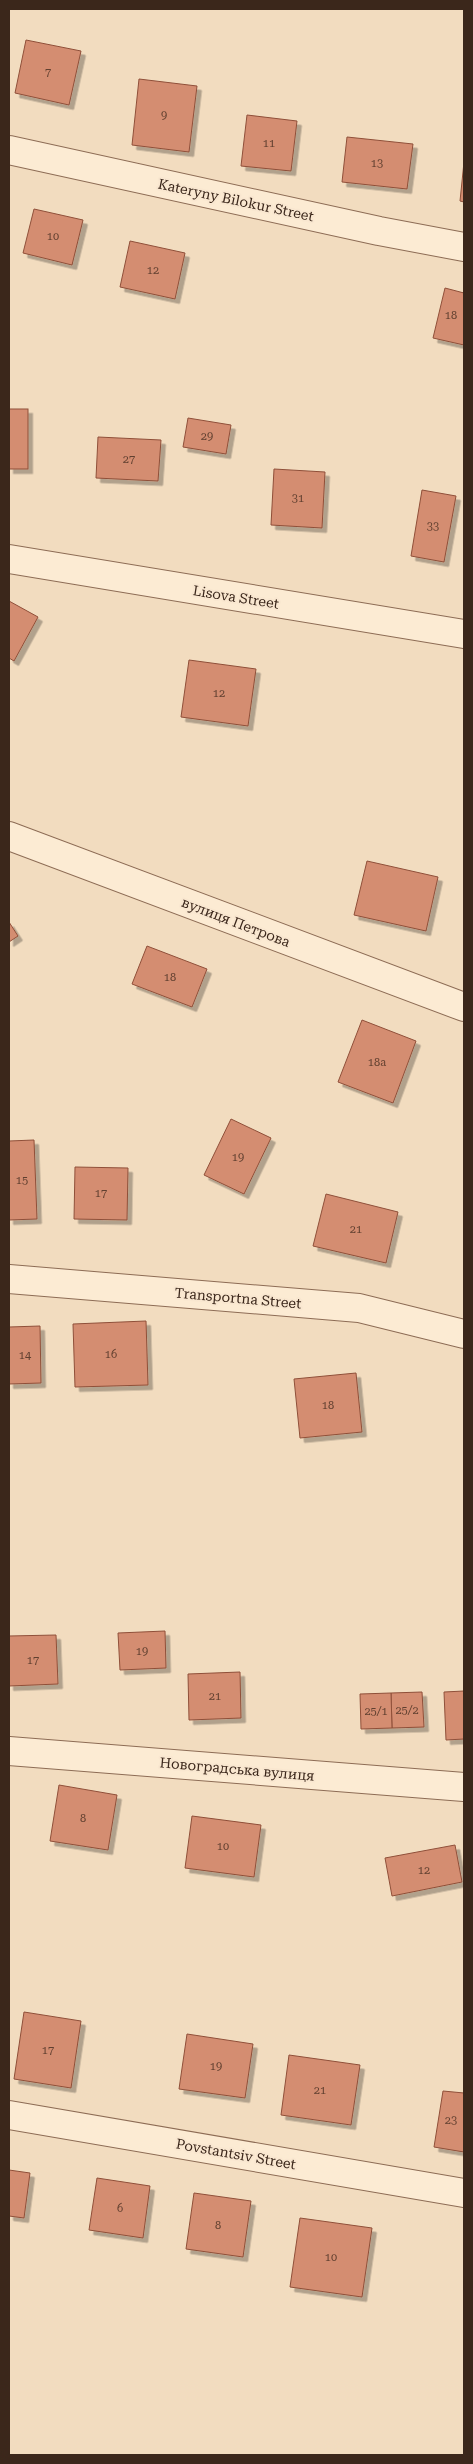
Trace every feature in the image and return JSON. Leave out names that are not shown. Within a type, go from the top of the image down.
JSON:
[{"type":"street","name":"Kateryny Bilokur Street","points":[[9,150],[379,231],[464,247]]},
{"type":"street","name":"Lisova Street","points":[[9,559],[464,634]]},
{"type":"street","name":"вулиця Петрова","points":[[9,836],[464,1007]]},
{"type":"street","name":"Transportna Street","points":[[9,1278],[359,1308],[464,1334]]},
{"type":"street","name":"Новоградська вулиця","points":[[9,1751],[464,1787]]},
{"type":"street","name":"Povstantsiv Street","points":[[9,2115],[464,2193]]},
{"type":"building","points":[[26,40],[81,51],[69,105],[15,93]]},
{"type":"building","points":[[139,79],[197,86],[189,152],[132,145]]},
{"type":"building","points":[[247,115],[297,121],[291,171],[241,166]]},
{"type":"building","points":[[347,137],[413,144],[407,189],[342,182]]},
{"type":"building","points":[[464,162],[464,202],[460,201]]},
{"type":"building","points":[[34,209],[83,220],[72,265],[23,253]]},
{"type":"building","points":[[130,241],[185,253],[175,299],[120,287]]},
{"type":"building","points":[[445,288],[464,293],[464,345],[433,338]]},
{"type":"building","points":[[9,409],[28,409],[28,469],[9,469]]},
{"type":"building","points":[[188,418],[231,425],[226,454],[183,447]]},
{"type":"building","points":[[98,437],[161,440],[158,481],[96,478]]},
{"type":"building","points":[[274,469],[325,472],[322,528],[271,525]]},
{"type":"building","points":[[422,490],[456,496],[444,562],[411,556]]},
{"type":"building","points":[[9,601],[38,617],[14,661],[9,658]]},
{"type":"building","points":[[189,660],[256,669],[248,726],[181,717]]},
{"type":"building","points":[[367,861],[438,877],[426,931],[354,915]]},
{"type":"building","points":[[9,922],[18,936],[9,942]]},
{"type":"building","points":[[147,946],[207,969],[192,1007],[132,984]]},
{"type":"building","points":[[362,1020],[416,1041],[393,1103],[338,1082]]},
{"type":"building","points":[[231,1119],[271,1138],[244,1194],[204,1175]]},
{"type":"building","points":[[34,1140],[37,1219],[9,1220],[9,1141]]},
{"type":"building","points":[[75,1167],[128,1168],[127,1220],[74,1219]]},
{"type":"building","points":[[326,1194],[398,1212],[386,1263],[313,1246]]},
{"type":"building","points":[[146,1321],[148,1385],[75,1387],[73,1324]]},
{"type":"building","points":[[40,1326],[41,1383],[9,1384],[9,1327]]},
{"type":"building","points":[[356,1373],[362,1432],[300,1438],[294,1379]]},
{"type":"building","points":[[165,1631],[166,1668],[120,1670],[118,1633]]},
{"type":"building","points":[[56,1635],[58,1684],[9,1686],[9,1636]]},
{"type":"building","points":[[240,1672],[241,1718],[189,1720],[188,1674]]},
{"type":"building","points":[[464,1691],[464,1739],[446,1740],[444,1692]]},
{"type":"building","points":[[422,1692],[424,1727],[392,1728],[391,1693]]},
{"type":"building","points":[[391,1693],[392,1728],[361,1729],[360,1694]]},
{"type":"building","points":[[59,1785],[117,1795],[108,1850],[50,1841]]},
{"type":"building","points":[[192,1816],[261,1825],[254,1877],[185,1868]]},
{"type":"building","points":[[455,1845],[462,1882],[392,1896],[385,1858]]},
{"type":"building","points":[[24,2012],[81,2021],[71,2088],[14,2079]]},
{"type":"building","points":[[187,2034],[253,2044],[245,2098],[179,2089]]},
{"type":"building","points":[[289,2055],[360,2065],[351,2125],[281,2115]]},
{"type":"building","points":[[443,2091],[464,2093],[464,2152],[434,2147]]},
{"type":"building","points":[[9,2170],[30,2173],[24,2218],[9,2216]]},
{"type":"building","points":[[97,2178],[150,2186],[143,2238],[89,2230]]},
{"type":"building","points":[[194,2193],[251,2201],[243,2257],[186,2249]]},
{"type":"building","points":[[300,2218],[372,2228],[362,2297],[290,2287]]}]
